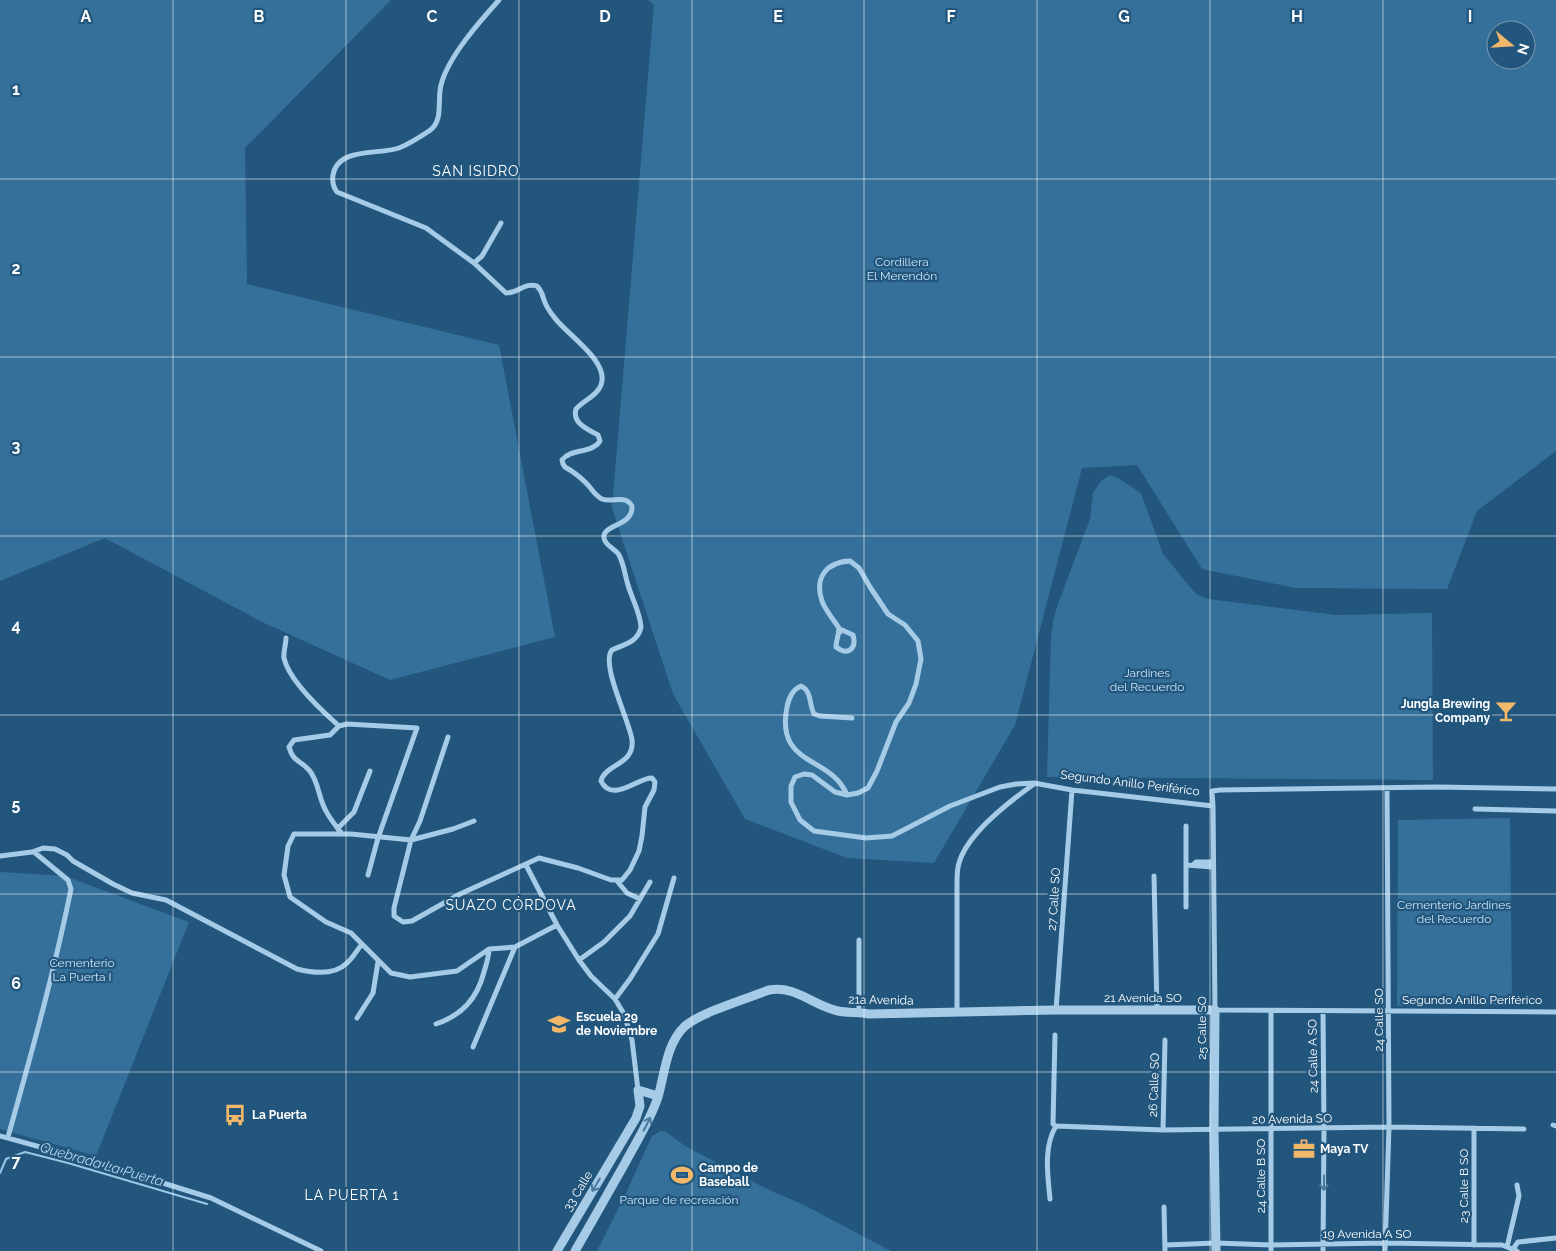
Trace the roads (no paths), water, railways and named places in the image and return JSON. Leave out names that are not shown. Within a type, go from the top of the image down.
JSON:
[{"type":"street","points":[[499,0],[478,23],[445,73],[438,96],[438,119],[435,127],[398,148],[348,156],[339,162],[334,170],[332,181],[337,192],[426,228],[474,264],[506,293],[513,293],[529,284],[538,286],[555,319],[567,333],[583,346],[596,362],[601,373],[601,385],[594,396],[578,407],[575,415],[580,423],[598,435],[600,442],[595,447],[566,455],[562,460],[562,464],[587,484],[599,498],[629,501],[632,506],[632,513],[627,520],[610,528],[604,534],[605,542],[619,555],[640,621],[640,632],[635,640],[612,650],[609,657],[619,705],[628,724],[632,742],[630,754],[626,759],[603,775],[600,781],[606,788],[617,790],[627,788],[648,778],[654,780],[655,785],[645,807],[639,851],[627,876],[617,881]]},
{"type":"street","points":[[474,264],[482,256],[501,223]]},
{"type":"street","points":[[839,633],[839,628],[822,602],[819,586],[822,575],[829,568],[839,562],[850,561],[859,568],[888,614],[905,625],[918,641],[921,659],[910,703],[896,722],[877,771],[868,788],[858,793],[847,795],[843,785],[838,780],[801,756],[791,745],[786,731],[786,716],[790,697],[796,688],[801,686],[806,688],[814,714],[852,718]]},
{"type":"street","points":[[286,638],[284,658],[293,677],[303,691],[339,726]]},
{"type":"street","points":[[342,834],[325,810],[313,776],[308,769],[297,762],[291,755],[289,747],[294,740],[330,735],[339,726],[347,724],[417,728],[378,838],[368,876]]},
{"type":"street","points":[[448,737],[420,821],[411,840],[394,908],[394,916],[404,922],[421,918],[460,894],[526,865],[535,859],[546,859],[617,881],[627,892],[640,899]]},
{"type":"street","points":[[338,828],[358,806],[370,771]]},
{"type":"street","name":"Segundo Anillo Periférico","points":[[847,795],[835,792],[812,775],[804,774],[795,777],[791,786],[791,802],[800,820],[814,831],[866,838],[892,836],[950,806],[1000,786],[1016,784],[1034,784],[1214,806],[1212,790],[1556,789]]},
{"type":"street","points":[[957,1012],[957,883],[959,863],[970,843],[991,817],[1034,784]]},
{"type":"street","name":"24 Calle SO","points":[[1385,1251],[1389,1128],[1386,788]]},
{"type":"street","name":"27 Calle SO","points":[[1056,1010],[1072,790]]},
{"type":"street","name":"25 Calle SO","points":[[1214,806],[1216,1247]]},
{"type":"street","points":[[1475,809],[1556,811]]},
{"type":"street","points":[[474,821],[453,829],[411,840],[342,834],[294,834],[288,846],[284,875],[290,897],[326,922],[351,933],[391,973],[410,977],[457,971],[489,949],[515,947],[557,925]]},
{"type":"street","points":[[1186,826],[1186,907]]},
{"type":"street","points":[[0,856],[34,852],[43,848],[55,849],[113,884],[132,893],[166,900],[297,969],[311,972],[326,972],[346,964],[362,944]]},
{"type":"street","points":[[8,1138],[59,950],[71,889],[68,880],[34,852]]},
{"type":"street","points":[[1186,865],[1193,865],[1196,862],[1213,864]]},
{"type":"street","points":[[526,865],[557,925],[579,960],[604,990],[615,999],[624,1014],[632,1040],[638,1090],[658,1096],[652,1113],[575,1251]]},
{"type":"street","points":[[1154,876],[1156,1010]]},
{"type":"street","points":[[615,999],[658,934],[674,878]]},
{"type":"street","points":[[579,960],[604,942],[622,924],[636,908],[650,882]]},
{"type":"street","points":[[859,940],[859,1012]]},
{"type":"street","points":[[473,1047],[515,947]]},
{"type":"street","points":[[436,1024],[448,1020],[460,1011],[475,995],[481,984],[489,949]]},
{"type":"street","points":[[357,1018],[372,994],[378,962]]},
{"type":"street","name":"21a Avenida","points":[[658,1096],[669,1053],[684,1027],[695,1020],[776,988],[797,993],[839,1012],[870,1014],[957,1012]]},
{"type":"street","name":"21 Avenida SO","points":[[957,1012],[1056,1010],[1389,1012]]},
{"type":"street","name":"24 Calle B SO","points":[[1271,1011],[1271,1251]]},
{"type":"street","name":"24 Calle A SO","points":[[1323,1011],[1323,1251]]},
{"type":"street","name":"Segundo Anillo Periférico","points":[[1389,1012],[1556,1012]]},
{"type":"street","points":[[1050,1199],[1048,1165],[1050,1142],[1058,1127],[1053,1124],[1056,1035]]},
{"type":"street","name":"26 Calle SO","points":[[1163,1130],[1166,1040]]},
{"type":"street","name":"33 Calle","points":[[557,1251],[636,1118],[640,1106],[638,1090]]},
{"type":"street","name":"20 Avenida SO","points":[[1058,1127],[1163,1130],[1524,1129]]},
{"type":"street","name":"23 Calle B SO","points":[[1474,1128],[1474,1245]]},
{"type":"street","points":[[0,1136],[211,1198],[321,1251]]},
{"type":"street","points":[[621,1144],[632,1150]]},
{"type":"street","points":[[1507,1247],[1519,1196],[1517,1185]]},
{"type":"street","points":[[1164,1207],[1166,1248]]},
{"type":"street","points":[[566,1234],[580,1242]]},
{"type":"street","points":[[1515,1250],[1518,1242],[1556,1238]]},
{"type":"street","name":"19 Avenida A SO","points":[[1166,1248],[1271,1244],[1385,1243],[1502,1245],[1515,1250]]},
{"type":"street","points":[[1425,1251],[1426,1244]]},
{"type":"waterway","name":"Quebrada La Puerta","points":[[0,1173],[6,1159],[25,1152],[207,1204]]},
{"type":"place","name":"Jungla Brewing Company","points":[[1506,711]]},
{"type":"place","name":"Escuela 29 de Noviembre","points":[[559,1024]]},
{"type":"place","name":"La Puerta","points":[[235,1115]]},
{"type":"place","name":"Maya TV","points":[[1304,1149]]},
{"type":"place","name":"Campo de Baseball","points":[[682,1175]]},
{"type":"district","name":"SAN ISIDRO","points":[[476,171]]},
{"type":"district","name":"SUAZO CÓRDOVA","points":[[511,905]]},
{"type":"district","name":"LA PUERTA 1","points":[[352,1195]]},
{"type":"park label","name":"Cordillera El Merendón","points":[[902,269]]},
{"type":"park label","name":"Jardines del Recuerdo","points":[[1147,680]]},
{"type":"park label","name":"Cementerio Jardines del Recuerdo","points":[[1454,912]]},
{"type":"park label","name":"Cementerio La Puerta I","points":[[82,970]]},
{"type":"park label","name":"Parque de recreación","points":[[679,1200]]}]
